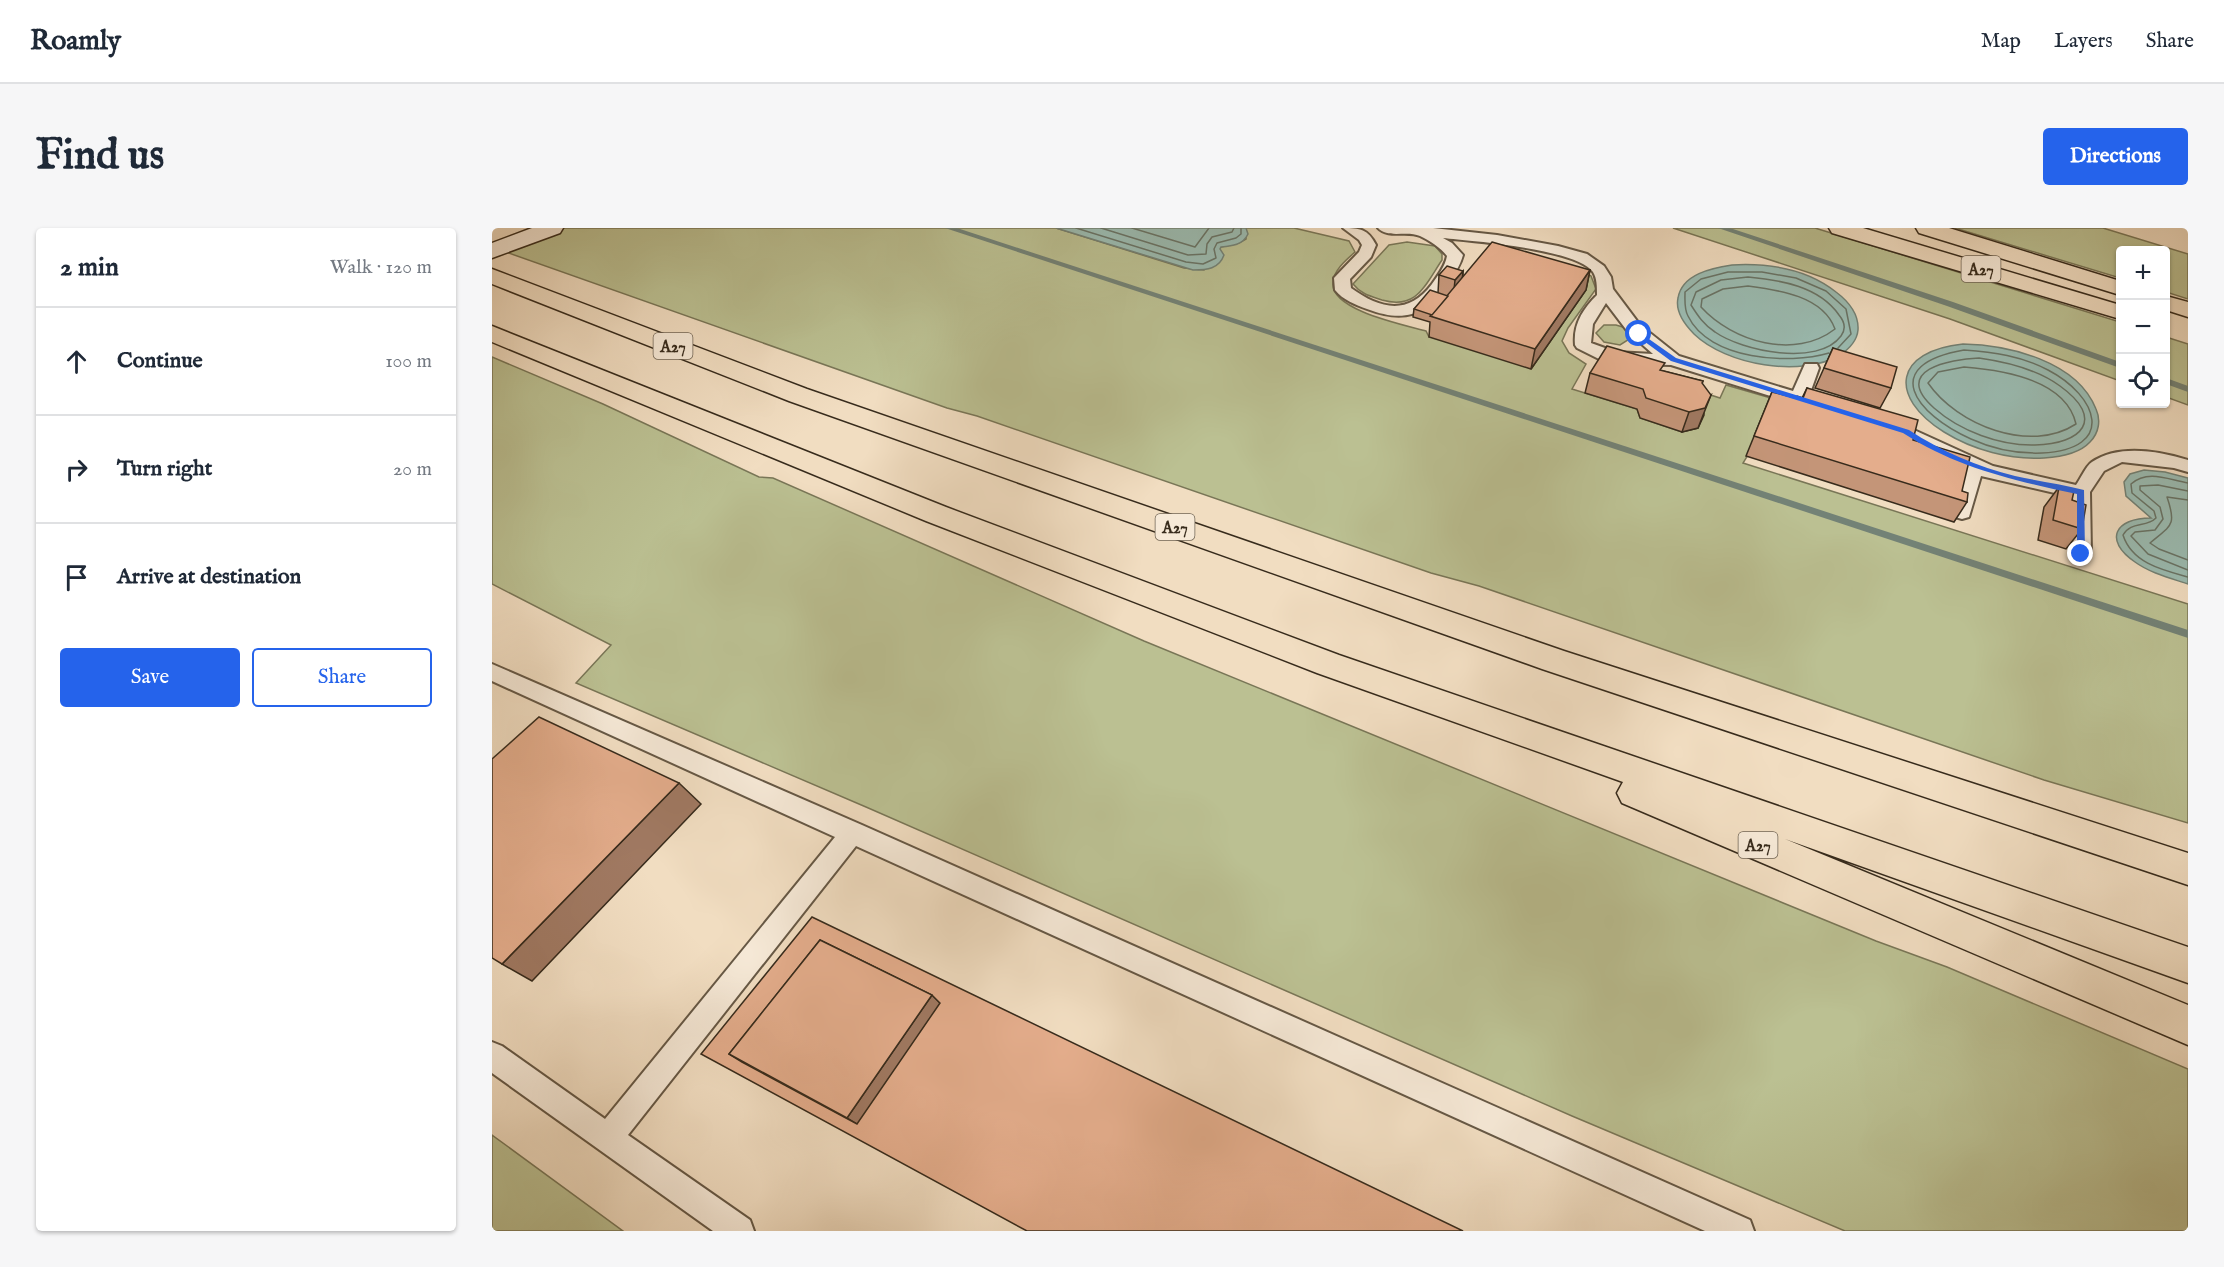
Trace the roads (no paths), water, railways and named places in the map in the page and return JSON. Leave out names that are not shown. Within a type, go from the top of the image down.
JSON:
[{"type":"highway","name":"A27","points":[[1840,228],[2116,311]]},
{"type":"highway","name":"A27","points":[[1927,228],[2116,286]]},
{"type":"highway","name":"A27","points":[[492,276],[798,395],[1553,660],[2188,869]]},
{"type":"highway","points":[[2170,304],[2188,310]]},
{"type":"highway","points":[[2170,327],[2188,333]]},
{"type":"highway","name":"A27","points":[[492,333],[936,514],[1328,664],[2188,965]]},
{"type":"highway","name":"A27","points":[[1553,660],[2188,849]]},
{"type":"highway","name":"A27","points":[[1328,664],[2188,1025]]},
{"type":"main road","points":[[492,241],[525,228]]},
{"type":"main road","points":[[492,251],[552,228]]},
{"type":"lane","points":[[1350,228],[1365,237],[1369,245],[1366,254],[1342,278],[1343,290],[1356,300],[1400,311],[1415,308],[1429,298],[1453,265],[1455,255],[1435,238],[1412,231]]},
{"type":"lane","points":[[1386,228],[1530,245],[1580,257],[1596,266],[1605,278],[1605,296],[1593,308],[1584,323],[1581,334],[1583,345],[1597,354],[1615,359],[1673,360],[1842,412]]},
{"type":"lane","points":[[1605,289],[1625,320],[1658,350],[1673,360]]},
{"type":"lane","points":[[1799,399],[1811,368]]},
{"type":"lane","points":[[1874,422],[1906,431],[1927,445],[1974,466],[2014,478],[2081,492]]},
{"type":"lane","points":[[2081,554],[2081,492],[2097,467],[2120,456],[2155,459],[2188,466]]},
{"type":"lane","points":[[1962,512],[1974,466]]},
{"type":"lane","points":[[492,672],[1739,1231]]},
{"type":"lane","points":[[608,1138],[853,832]]},
{"type":"lane","points":[[492,1056],[739,1231]]},
{"type":"water","points":[[1056,228],[1246,228],[1248,234],[1240,243],[1221,247],[1224,255],[1216,266],[1193,270]]},
{"type":"water","points":[[1732,265],[1759,265],[1787,269],[1825,284],[1845,299],[1855,313],[1858,330],[1854,341],[1840,355],[1824,362],[1785,367],[1744,360],[1708,345],[1684,322],[1679,313],[1678,298],[1685,283],[1692,278],[1707,270]]},
{"type":"water","points":[[1963,344],[2020,352],[2058,368],[2074,379],[2087,392],[2098,413],[2098,426],[2093,438],[2086,446],[2069,454],[2050,458],[2031,458],[1992,453],[1944,432],[1913,404],[1907,390],[1907,377],[1912,365],[1923,356],[1940,348]]},
{"type":"water","points":[[2144,470],[2188,478],[2188,584],[2141,566],[2125,554],[2119,546],[2117,532],[2122,526],[2139,519],[2151,518],[2126,496],[2124,482],[2130,474]]},
{"type":"waterway","points":[[949,228],[2188,634]]},
{"type":"waterway","points":[[1722,228],[1950,304],[2116,364]]},
{"type":"waterway","points":[[2170,382],[2188,389]]}]
